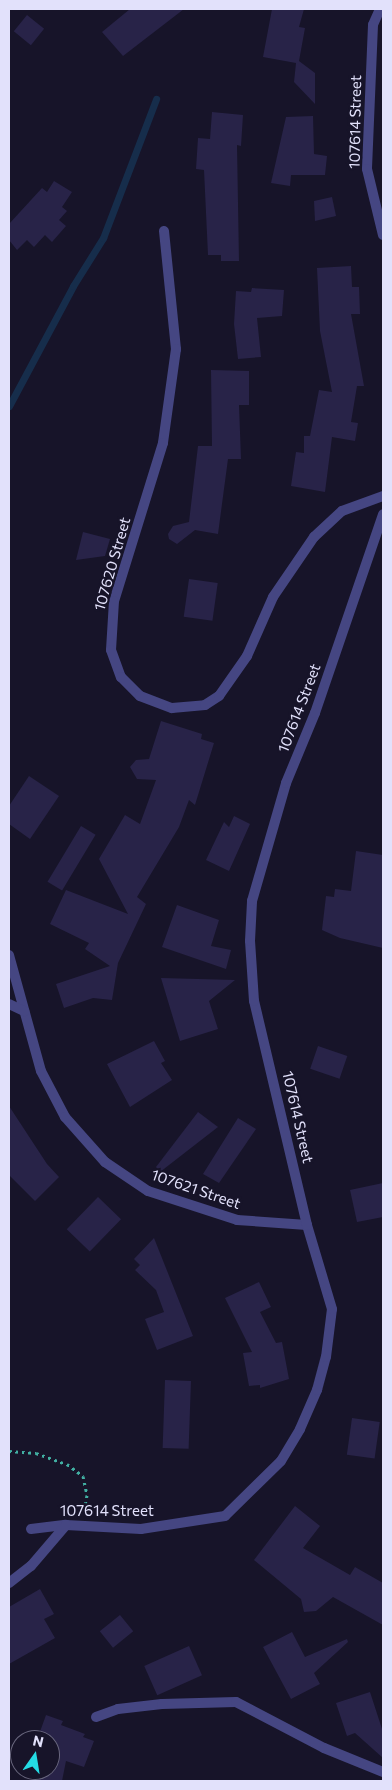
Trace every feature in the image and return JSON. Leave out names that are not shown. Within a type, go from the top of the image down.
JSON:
[{"type":"street","name":"107614 Street","points":[[380,9],[374,25],[367,168],[383,235]]},
{"type":"street","name":"107620 Street","points":[[164,231],[176,349],[163,443],[114,601],[111,650],[121,677],[140,696],[172,708],[205,705],[219,696],[247,656],[273,597],[314,537],[342,511],[383,496]]},
{"type":"street","name":"107614 Street","points":[[31,1529],[66,1525],[141,1528],[225,1516],[281,1461],[300,1429],[317,1390],[326,1357],[332,1309],[307,1225],[254,1001],[250,941],[252,901],[286,783],[315,713],[383,514]]},
{"type":"street","name":"107621 Street","points":[[9,955],[41,1071],[65,1117],[105,1162],[148,1191],[237,1220],[307,1225]]},
{"type":"street","points":[[9,1004],[24,1011]]},
{"type":"street","points":[[9,1584],[31,1566],[66,1525]]},
{"type":"street","points":[[96,1717],[118,1709],[154,1705],[236,1702],[324,1748],[383,1772]]},
{"type":"path","points":[[9,1451],[36,1453],[67,1464],[83,1476],[87,1495],[82,1526]]},
{"type":"building","points":[[130,9],[184,9],[123,56],[102,32]]},
{"type":"building","points":[[272,9],[304,9],[299,27],[305,28],[299,61],[315,73],[315,104],[294,82],[296,63],[263,57]]},
{"type":"building","points":[[27,15],[44,29],[31,45],[14,31]]},
{"type":"building","points":[[212,112],[243,115],[241,146],[237,145],[239,261],[221,261],[221,255],[208,255],[204,170],[196,169],[198,138],[210,139]]},
{"type":"building","points":[[313,116],[314,154],[327,156],[325,175],[291,175],[290,186],[271,183],[286,117]]},
{"type":"building","points":[[54,181],[72,192],[62,207],[67,211],[59,220],[66,226],[52,242],[45,235],[34,247],[27,240],[17,250],[9,240],[9,224],[42,188],[47,192]]},
{"type":"building","points":[[332,197],[336,216],[315,221],[314,201]]},
{"type":"building","points":[[351,266],[352,287],[359,287],[360,314],[351,314],[364,386],[357,386],[351,422],[358,423],[355,441],[332,437],[325,492],[291,486],[296,452],[304,453],[304,436],[310,436],[319,390],[332,392],[320,331],[317,268]]},
{"type":"building","points":[[252,288],[284,290],[282,316],[257,318],[261,357],[238,359],[234,324],[236,291],[251,292]]},
{"type":"building","points":[[211,370],[249,371],[249,405],[239,405],[241,459],[228,459],[218,534],[195,530],[177,544],[169,539],[168,534],[173,526],[189,522],[198,446],[212,446]]},
{"type":"building","points":[[83,532],[110,539],[105,556],[76,560]]},
{"type":"building","points":[[189,579],[218,583],[212,621],[184,617]]},
{"type":"building","points":[[161,721],[202,734],[201,739],[214,743],[195,805],[189,800],[179,827],[137,897],[146,904],[118,963],[112,1000],[93,998],[64,1008],[56,984],[110,966],[85,949],[89,943],[50,924],[66,890],[128,914],[99,859],[125,815],[140,824],[156,780],[137,779],[130,767],[136,760],[149,759]]},
{"type":"building","points":[[29,776],[59,796],[30,839],[9,824],[9,806]]},
{"type":"building","points":[[234,816],[250,824],[229,871],[206,860],[224,822],[229,827]]},
{"type":"building","points":[[81,826],[96,835],[62,890],[48,882]]},
{"type":"building","points":[[356,851],[383,855],[383,948],[340,938],[322,930],[326,896],[334,897],[335,889],[351,891]]},
{"type":"building","points":[[177,905],[219,920],[211,946],[231,950],[226,969],[162,947]]},
{"type":"building","points":[[161,978],[235,980],[209,1001],[218,1029],[180,1041]]},
{"type":"building","points":[[154,1041],[165,1061],[161,1063],[172,1080],[130,1107],[107,1064]]},
{"type":"building","points":[[318,1046],[347,1056],[339,1079],[310,1069]]},
{"type":"building","points":[[9,1106],[47,1164],[59,1177],[35,1201],[9,1175]]},
{"type":"building","points":[[198,1112],[218,1127],[160,1172],[156,1167]]},
{"type":"building","points":[[238,1118],[256,1129],[219,1183],[203,1174]]},
{"type":"building","points":[[383,1183],[383,1217],[357,1222],[350,1190]]},
{"type":"building","points":[[98,1197],[121,1219],[90,1252],[67,1229]]},
{"type":"building","points":[[154,1238],[193,1336],[157,1350],[145,1319],[164,1312],[156,1290],[135,1270],[140,1265],[134,1259]]},
{"type":"building","points":[[259,1282],[271,1307],[260,1312],[276,1343],[282,1342],[289,1379],[260,1388],[260,1385],[249,1386],[243,1353],[252,1352],[225,1298]]},
{"type":"building","points":[[165,1380],[191,1381],[189,1449],[163,1448]]},
{"type":"building","points":[[352,1418],[380,1422],[375,1459],[347,1455]]},
{"type":"building","points":[[295,1506],[320,1526],[303,1548],[350,1575],[355,1567],[383,1583],[383,1625],[333,1597],[316,1611],[304,1612],[301,1599],[254,1560]]},
{"type":"building","points":[[40,1589],[54,1614],[44,1619],[55,1638],[9,1664],[9,1607]]},
{"type":"building","points":[[120,1615],[133,1631],[113,1648],[100,1631]]},
{"type":"building","points":[[292,1632],[305,1657],[347,1639],[348,1642],[314,1673],[320,1684],[291,1699],[263,1647]]},
{"type":"building","points":[[189,1646],[202,1675],[157,1695],[144,1666]]},
{"type":"building","points":[[370,1692],[383,1732],[383,1758],[355,1733],[347,1736],[336,1703]]},
{"type":"building","points":[[46,1715],[63,1721],[61,1725],[85,1734],[83,1737],[94,1741],[84,1767],[66,1761],[62,1781],[36,1781],[60,1780],[60,1730],[41,1730]]},
{"type":"waterway","points":[[9,406],[73,286],[103,238],[156,99]]}]
